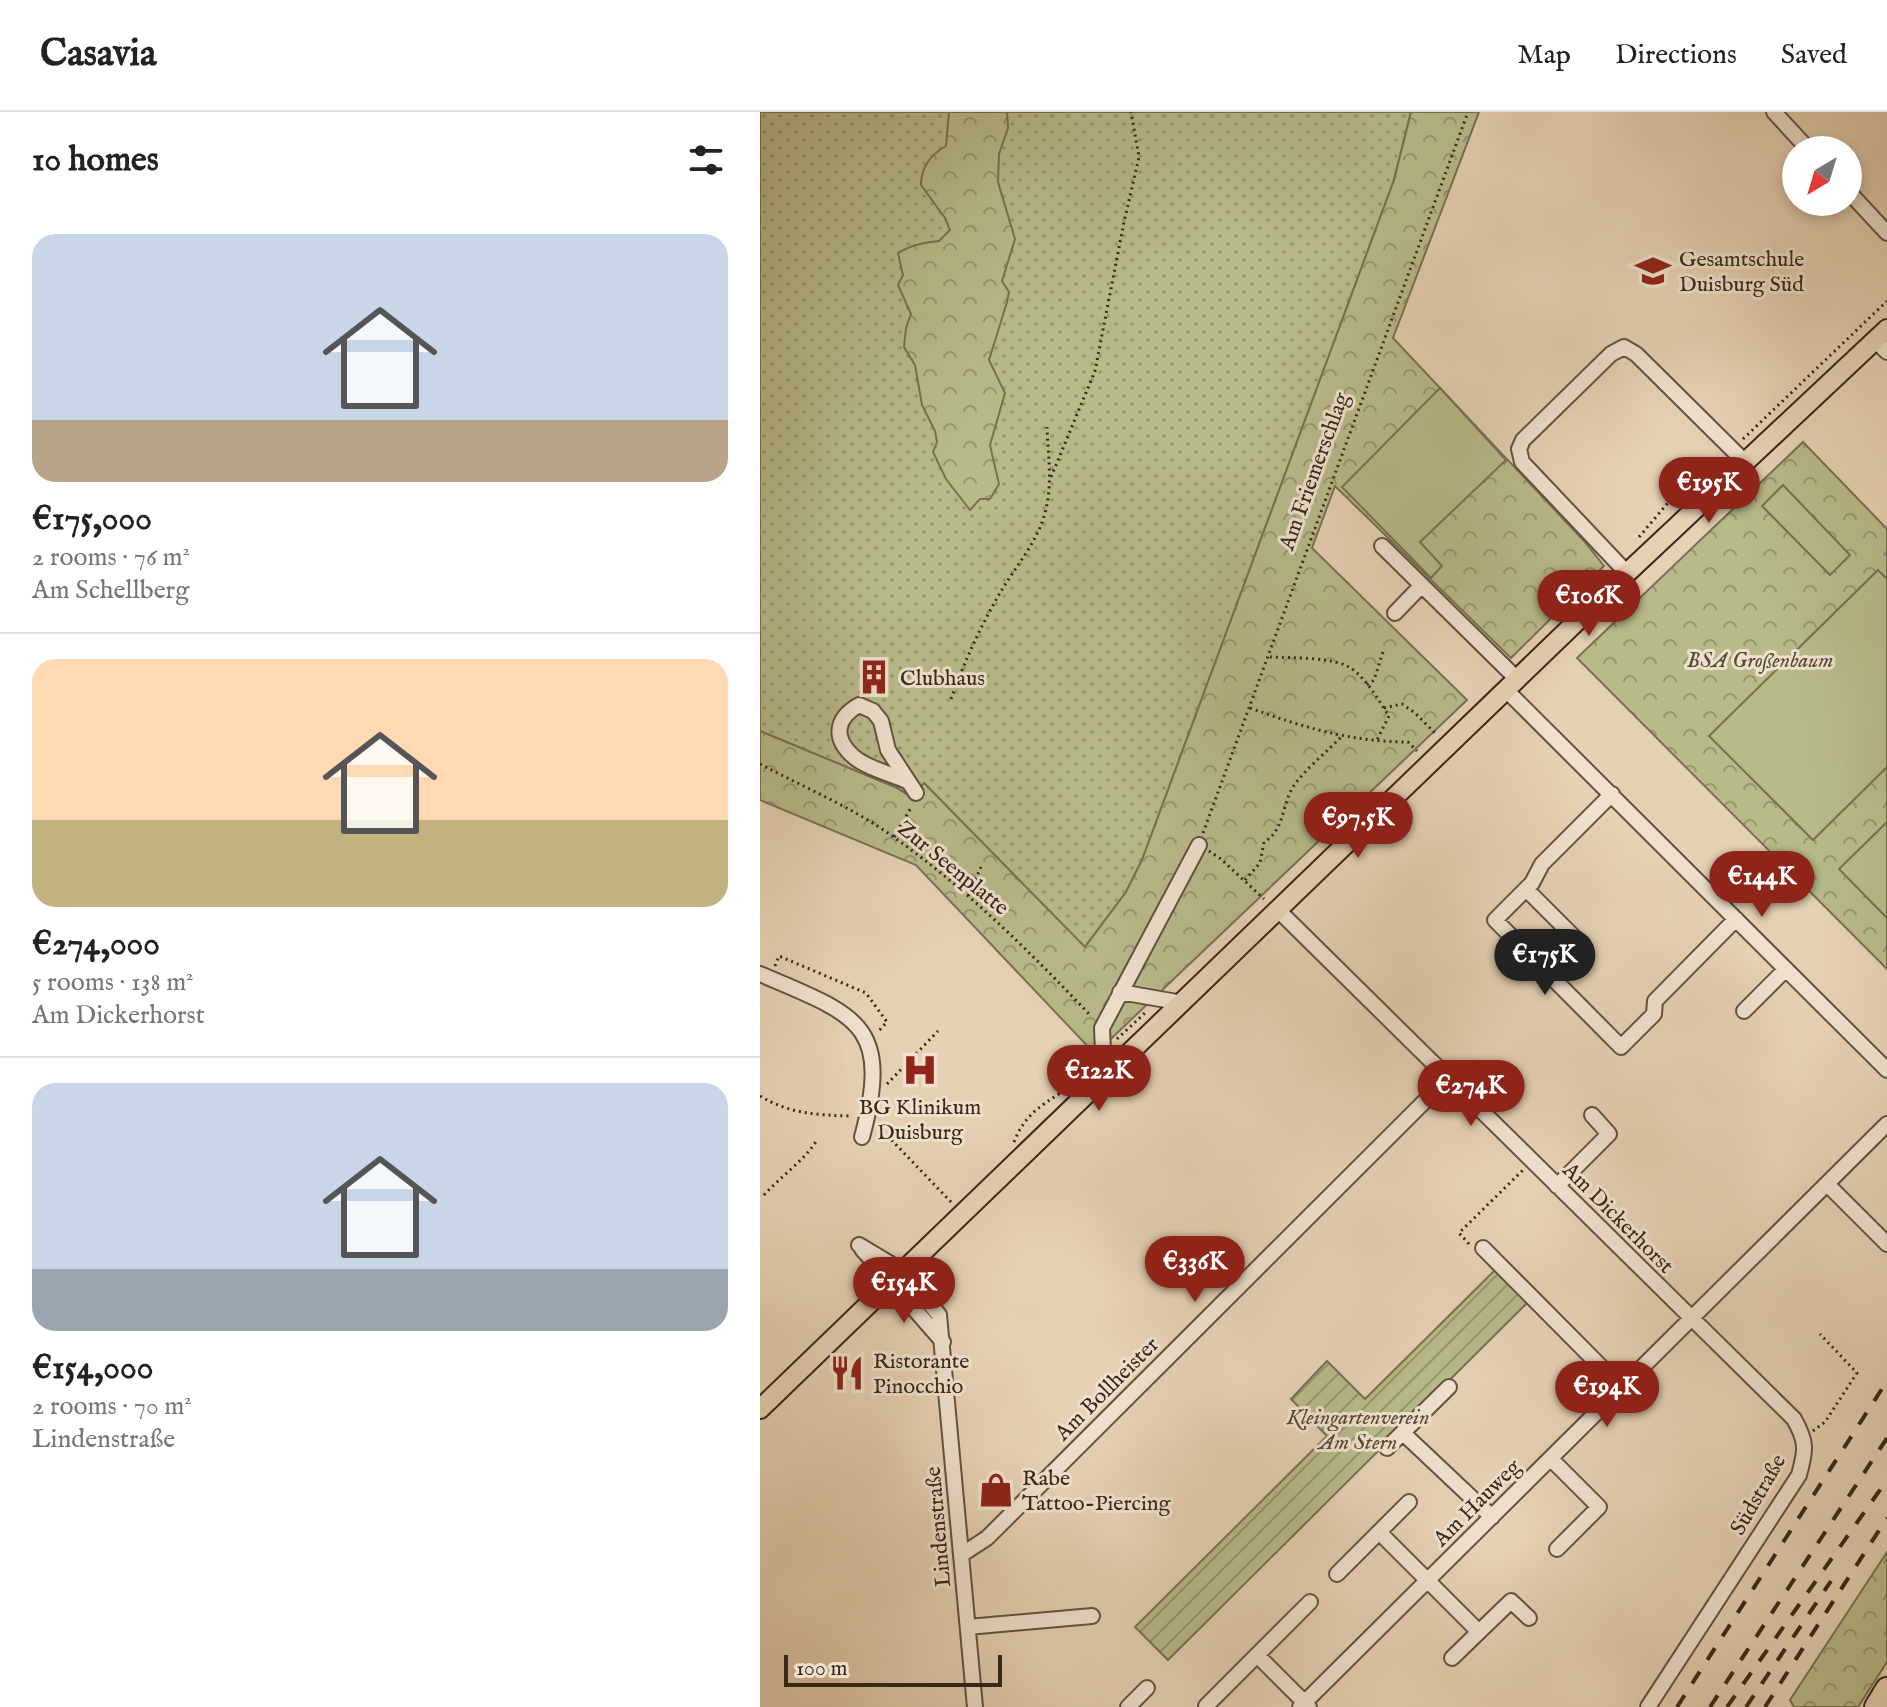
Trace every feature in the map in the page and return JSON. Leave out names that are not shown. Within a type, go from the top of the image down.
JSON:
[{"type":"highway","points":[[1876,1707],[1887,1689]]},
{"type":"main road","points":[[760,1409],[1183,1003],[1271,904],[1511,684],[1745,462],[1883,340]]},
{"type":"street","points":[[1774,112],[1796,136]]},
{"type":"street","points":[[1862,206],[1887,233]]},
{"type":"street","points":[[1627,573],[1522,462],[1519,449],[1523,440],[1611,354],[1624,347],[1636,354],[1745,462]]},
{"type":"street","points":[[1382,546],[1422,585],[1612,794],[1887,1070]]},
{"type":"street","points":[[1395,613],[1422,585]]},
{"type":"street","points":[[907,781],[855,758],[845,747],[839,734],[840,722],[847,712],[859,705],[873,711],[881,721],[888,750],[917,794]]},
{"type":"street","points":[[1612,794],[1542,864],[1526,889],[1495,920],[1547,973],[1621,1047],[1654,1014],[1655,1001],[1736,919]]},
{"type":"street","points":[[1114,1069],[1103,1052],[1102,1028],[1199,845]]},
{"type":"street","points":[[1526,889],[1579,942],[1547,973]]},
{"type":"street","name":"Am Dickerhorst","points":[[1271,904],[1693,1319]]},
{"type":"street","points":[[1744,1011],[1786,969]]},
{"type":"street","points":[[765,976],[837,1009],[853,1020],[869,1042],[873,1071],[862,1137]]},
{"type":"street","points":[[1120,992],[1183,1003]]},
{"type":"street","name":"Am Bollheister","points":[[961,1555],[987,1538],[1448,1078]]},
{"type":"street","points":[[1557,1186],[1609,1134],[1592,1115]]},
{"type":"street","name":"Am Hauweg","points":[[1305,1706],[1887,1124]]},
{"type":"street","points":[[1566,1152],[1578,1165]]},
{"type":"street","points":[[1827,1184],[1887,1244]]},
{"type":"street","points":[[1481,1251],[1621,1387]]},
{"type":"street","name":"Lindenstraße","points":[[897,1278],[943,1343],[975,1707]]},
{"type":"street","name":"Südstraße","points":[[1648,1707],[1799,1475],[1805,1454],[1805,1437],[1794,1419],[1693,1319]]},
{"type":"street","points":[[1387,1448],[1449,1387]]},
{"type":"street","points":[[1403,1433],[1492,1517]]},
{"type":"street","points":[[1551,1459],[1599,1507],[1557,1549]]},
{"type":"street","points":[[1337,1574],[1409,1502]]},
{"type":"street","points":[[1379,1532],[1479,1632]]},
{"type":"street","points":[[1452,1658],[1511,1601],[1529,1618]]},
{"type":"street","points":[[1206,1706],[1310,1602]]},
{"type":"street","points":[[968,1627],[1092,1616]]},
{"type":"street","points":[[1257,1655],[1305,1706]]},
{"type":"street","points":[[1128,1707],[1147,1688]]},
{"type":"path","points":[[1051,477],[1095,371],[1139,157],[1131,112]]},
{"type":"path","name":"Am Friemerschlag","points":[[1199,845],[1468,112]]},
{"type":"path","points":[[951,699],[964,663],[998,596],[1045,515],[1051,477],[1047,427]]},
{"type":"path","points":[[1367,685],[1374,680],[1383,652]]},
{"type":"path","points":[[1269,657],[1306,659],[1349,667],[1367,685],[1389,716],[1376,742]]},
{"type":"path","points":[[1384,708],[1402,704],[1436,734]]},
{"type":"path","points":[[1250,708],[1321,732],[1376,742],[1408,742],[1418,752]]},
{"type":"path","points":[[1245,880],[1260,863],[1264,842],[1273,837],[1289,803],[1292,788],[1342,736]]},
{"type":"path","name":"Zur Seenplatte","points":[[760,764],[894,837],[968,896],[1029,951],[1102,1028]]},
{"type":"path","points":[[894,837],[917,794]]},
{"type":"path","points":[[1199,845],[1221,859],[1271,904]]},
{"type":"path","points":[[968,896],[981,867]]},
{"type":"path","points":[[765,976],[779,956],[866,993],[887,1022],[869,1042]]},
{"type":"path","points":[[1014,1143],[1019,1128],[1046,1099],[1063,1091],[1160,999]]},
{"type":"path","points":[[760,1096],[779,1108],[798,1113],[869,1108],[938,1031]]},
{"type":"path","points":[[869,1108],[951,1202]]},
{"type":"path","points":[[764,1195],[808,1153],[817,1140]]},
{"type":"path","points":[[1481,1251],[1459,1233],[1532,1161]]},
{"type":"path","points":[[1805,1437],[1825,1422],[1857,1373],[1820,1334]]},
{"type":"green space","points":[[760,112],[1411,112],[1394,180],[1142,860],[1126,892],[1084,948],[925,784],[912,797],[760,731]]},
{"type":"green space","points":[[949,112],[1007,112],[1008,128],[999,154],[998,182],[1015,239],[1002,281],[1009,292],[1007,302],[989,360],[1005,393],[990,445],[999,484],[990,499],[980,499],[970,510],[946,479],[933,452],[937,442],[935,431],[922,405],[915,365],[904,347],[911,314],[898,285],[903,275],[898,253],[939,241],[950,230],[921,185],[928,162],[946,146]]},
{"type":"green space","points":[[1411,112],[1479,112],[1393,338],[1604,566],[1511,658],[1335,486],[1312,548],[1467,700],[1095,1054],[916,865],[760,800],[760,731],[897,788],[911,797],[924,783],[1085,947],[1126,892],[1142,860],[1394,180]]},
{"type":"green space","points":[[1440,388],[1506,460],[1420,542],[1442,566],[1431,578],[1342,487]]},
{"type":"green space","name":"BSA Großenbaum","points":[[1803,442],[1887,529],[1887,969],[1577,658]]},
{"type":"green space","points":[[1783,485],[1850,555],[1830,575],[1762,506]]},
{"type":"green space","points":[[1878,570],[1887,579],[1887,767],[1813,840],[1709,736]]},
{"type":"green space","points":[[1887,822],[1887,918],[1839,869]]},
{"type":"green space","name":"Kleingartenverein Am Stern","points":[[1496,1269],[1529,1301],[1168,1660],[1135,1627],[1327,1436],[1291,1399],[1327,1361],[1365,1399]]},
{"type":"green space","points":[[1887,1552],[1887,1662],[1858,1707],[1794,1707],[1790,1700]]},
{"type":"railway","points":[[1677,1707],[1887,1381]]},
{"type":"railway","points":[[1710,1707],[1887,1438]]},
{"type":"railway","points":[[1727,1707],[1887,1480]]},
{"type":"railway","points":[[1765,1707],[1887,1518]]},
{"type":"railway","points":[[1746,1707],[1831,1581]]},
{"type":"place","name":"Gesamtschule Duisburg Süd","points":[[1653,271]]},
{"type":"place","name":"Clubhaus","points":[[874,677]]},
{"type":"place","name":"BG Klinikum Duisburg","points":[[920,1070]]},
{"type":"place","name":"Ristorante Pinocchio","points":[[847,1373]]},
{"type":"place","name":"Rabe Tattoo-Piercing","points":[[996,1490]]}]
